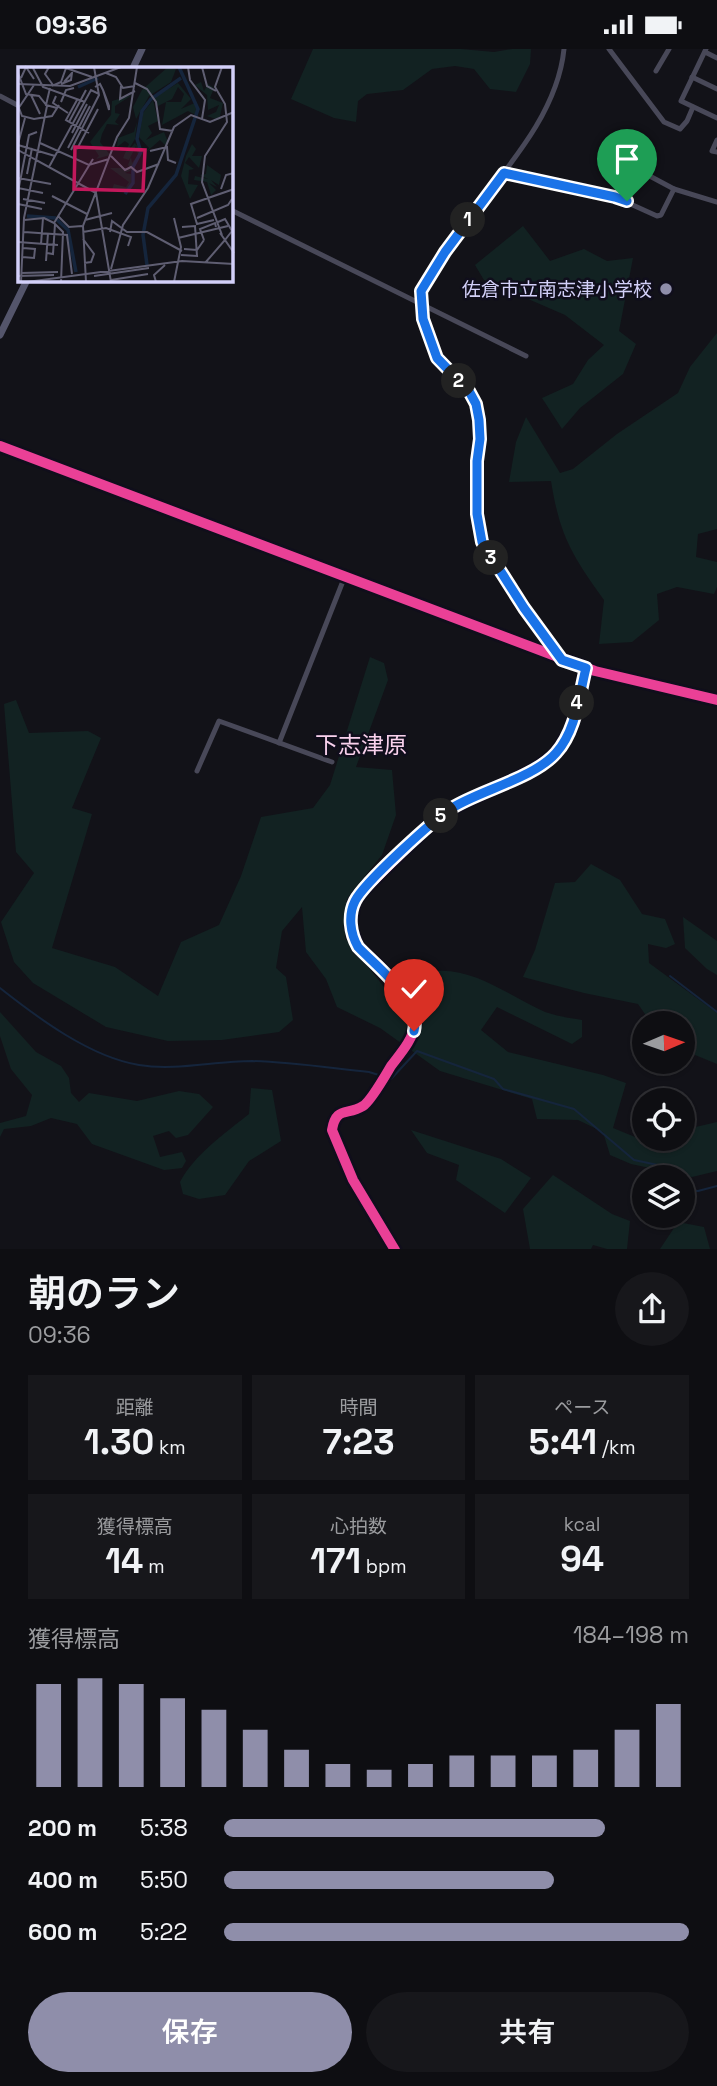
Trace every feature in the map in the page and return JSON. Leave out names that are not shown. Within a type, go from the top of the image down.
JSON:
[{"type":"main road","points":[[133,67],[142,49]]},
{"type":"main road","points":[[0,335],[26,282]]},
{"type":"street","points":[[562,660],[524,608],[482,542],[477,514],[480,430],[476,404],[469,391],[437,358],[423,319],[421,291],[445,252],[504,173],[553,97],[564,49]]},
{"type":"street","points":[[609,49],[664,122],[680,129],[693,107]]},
{"type":"street","points":[[656,71],[669,49]]},
{"type":"street","points":[[717,58],[706,51],[681,101],[717,118]]},
{"type":"street","points":[[692,77],[717,89]]},
{"type":"street","points":[[0,96],[18,105]]},
{"type":"street","points":[[717,140],[712,151],[717,152]]},
{"type":"street","points":[[615,197],[631,166],[674,189],[717,202]]},
{"type":"street","points":[[504,173],[615,197],[657,216],[661,215],[674,189]]},
{"type":"street","points":[[233,211],[526,356]]},
{"type":"street","points":[[0,446],[562,660],[717,699]]},
{"type":"street","points":[[279,743],[345,576]]},
{"type":"street","points":[[395,1249],[353,1179],[332,1131],[333,1122],[341,1113],[364,1106],[410,1039],[415,1024],[415,1015],[408,1000],[358,947],[353,938],[351,926],[354,902],[400,853],[451,809],[533,770],[555,754],[571,729],[586,668]]},
{"type":"street","points":[[197,771],[219,721],[332,762]]},
{"type":"shaded area","points":[[313,49],[461,49],[494,52],[531,49],[530,64],[516,92],[490,89],[474,69],[455,66],[432,69],[403,90],[367,94],[358,101],[356,122],[334,118],[291,99]]},
{"type":"shaded area","points":[[523,226],[550,261],[584,249],[607,261],[633,258],[619,331],[636,344],[623,374],[580,408],[562,429],[542,398],[573,384],[588,360],[604,345],[565,315],[484,280],[475,265]]},
{"type":"shaded area","points":[[717,333],[717,529],[698,534],[696,557],[717,562],[717,587],[714,594],[677,587],[657,594],[659,620],[632,642],[599,644],[604,600],[569,545],[551,481],[509,482],[516,442],[526,417],[560,473],[573,469],[617,434],[678,393],[690,367]]},
{"type":"shaded area","points":[[370,657],[384,663],[388,680],[356,767],[392,770],[396,815],[382,855],[351,893],[345,938],[396,1002],[409,993],[423,973],[455,972],[486,982],[545,1012],[582,1020],[582,1037],[572,1044],[497,1007],[481,1030],[508,1052],[626,1083],[613,1128],[632,1136],[632,1151],[695,1151],[695,1127],[717,1122],[717,1171],[695,1176],[695,1165],[636,1165],[610,1155],[603,1132],[578,1120],[537,1119],[532,1099],[440,1071],[380,1028],[337,1007],[326,979],[306,952],[302,907],[282,931],[276,968],[286,977],[293,1020],[279,1032],[222,1040],[168,1041],[106,1027],[33,983],[14,962],[1,922],[34,873],[16,852],[4,704],[16,700],[29,733],[88,731],[101,738],[72,808],[92,814],[52,948],[115,967],[158,996],[181,942],[219,925],[241,876],[261,817],[313,808],[330,785]]},
{"type":"shaded area","points":[[591,864],[620,880],[642,914],[665,919],[675,944],[666,948],[648,944],[649,963],[717,1013],[717,1064],[695,1055],[695,1011],[643,1011],[638,1004],[523,977],[535,950],[555,883],[575,882]]},
{"type":"shaded area","points":[[683,917],[717,941],[717,975],[685,948]]},
{"type":"shaded area","points":[[0,1012],[36,1052],[61,1066],[69,1078],[71,1093],[79,1102],[89,1093],[137,1101],[179,1091],[199,1094],[213,1107],[188,1135],[176,1138],[169,1131],[153,1136],[160,1157],[182,1152],[186,1161],[182,1168],[164,1170],[92,1144],[77,1124],[51,1118],[31,1126],[4,1129],[0,1137],[0,1123],[26,1116],[32,1095],[11,1069],[0,1036]]},
{"type":"shaded area","points":[[251,1088],[272,1090],[281,1141],[249,1161],[225,1195],[199,1199],[183,1194],[180,1182],[194,1162],[249,1114]]},
{"type":"shaded area","points":[[411,1130],[501,1159],[531,1178],[505,1213],[456,1180],[459,1165],[427,1153]]},
{"type":"shaded area","points":[[553,1175],[612,1214],[630,1221],[627,1249],[607,1249],[593,1245],[591,1249],[530,1249],[523,1209]]},
{"type":"shaded area","points":[[695,1225],[704,1227],[710,1249],[660,1249],[674,1228],[695,1228]]},
{"type":"waterway","points":[[670,976],[717,1012]]},
{"type":"waterway","points":[[0,988],[65,1035],[121,1061],[153,1067],[238,1061],[267,1062],[369,1072],[382,1076]]},
{"type":"waterway","points":[[387,1077],[391,1079],[417,1051],[494,1079],[503,1089],[574,1109],[634,1160],[658,1165]]},
{"type":"waterway","points":[[695,1191],[717,1186]]},
{"type":"cycle path","points":[[0,446],[595,671],[717,700]]},
{"type":"cycle path","points":[[394,1249],[353,1180],[332,1130],[339,1114],[357,1109],[370,1099],[409,1041],[415,1024],[414,1014],[403,993],[358,947],[351,927],[354,902],[433,822],[451,809],[533,770],[555,754],[571,729],[586,668]]},
{"type":"place","name":"佐倉市立南志津小学校","points":[[666,289]]},
{"type":"district","name":"下志津原","points":[[361,745]]},
{"type":"route","points":[[414,1031],[413,1007],[358,947],[353,938],[351,926],[354,902],[433,822],[463,802],[533,770],[555,754],[571,729],[586,668],[562,660],[524,608],[482,542],[477,514],[477,461],[480,439],[476,404],[469,391],[437,358],[423,319],[421,291],[445,252],[504,173],[627,201]]}]
